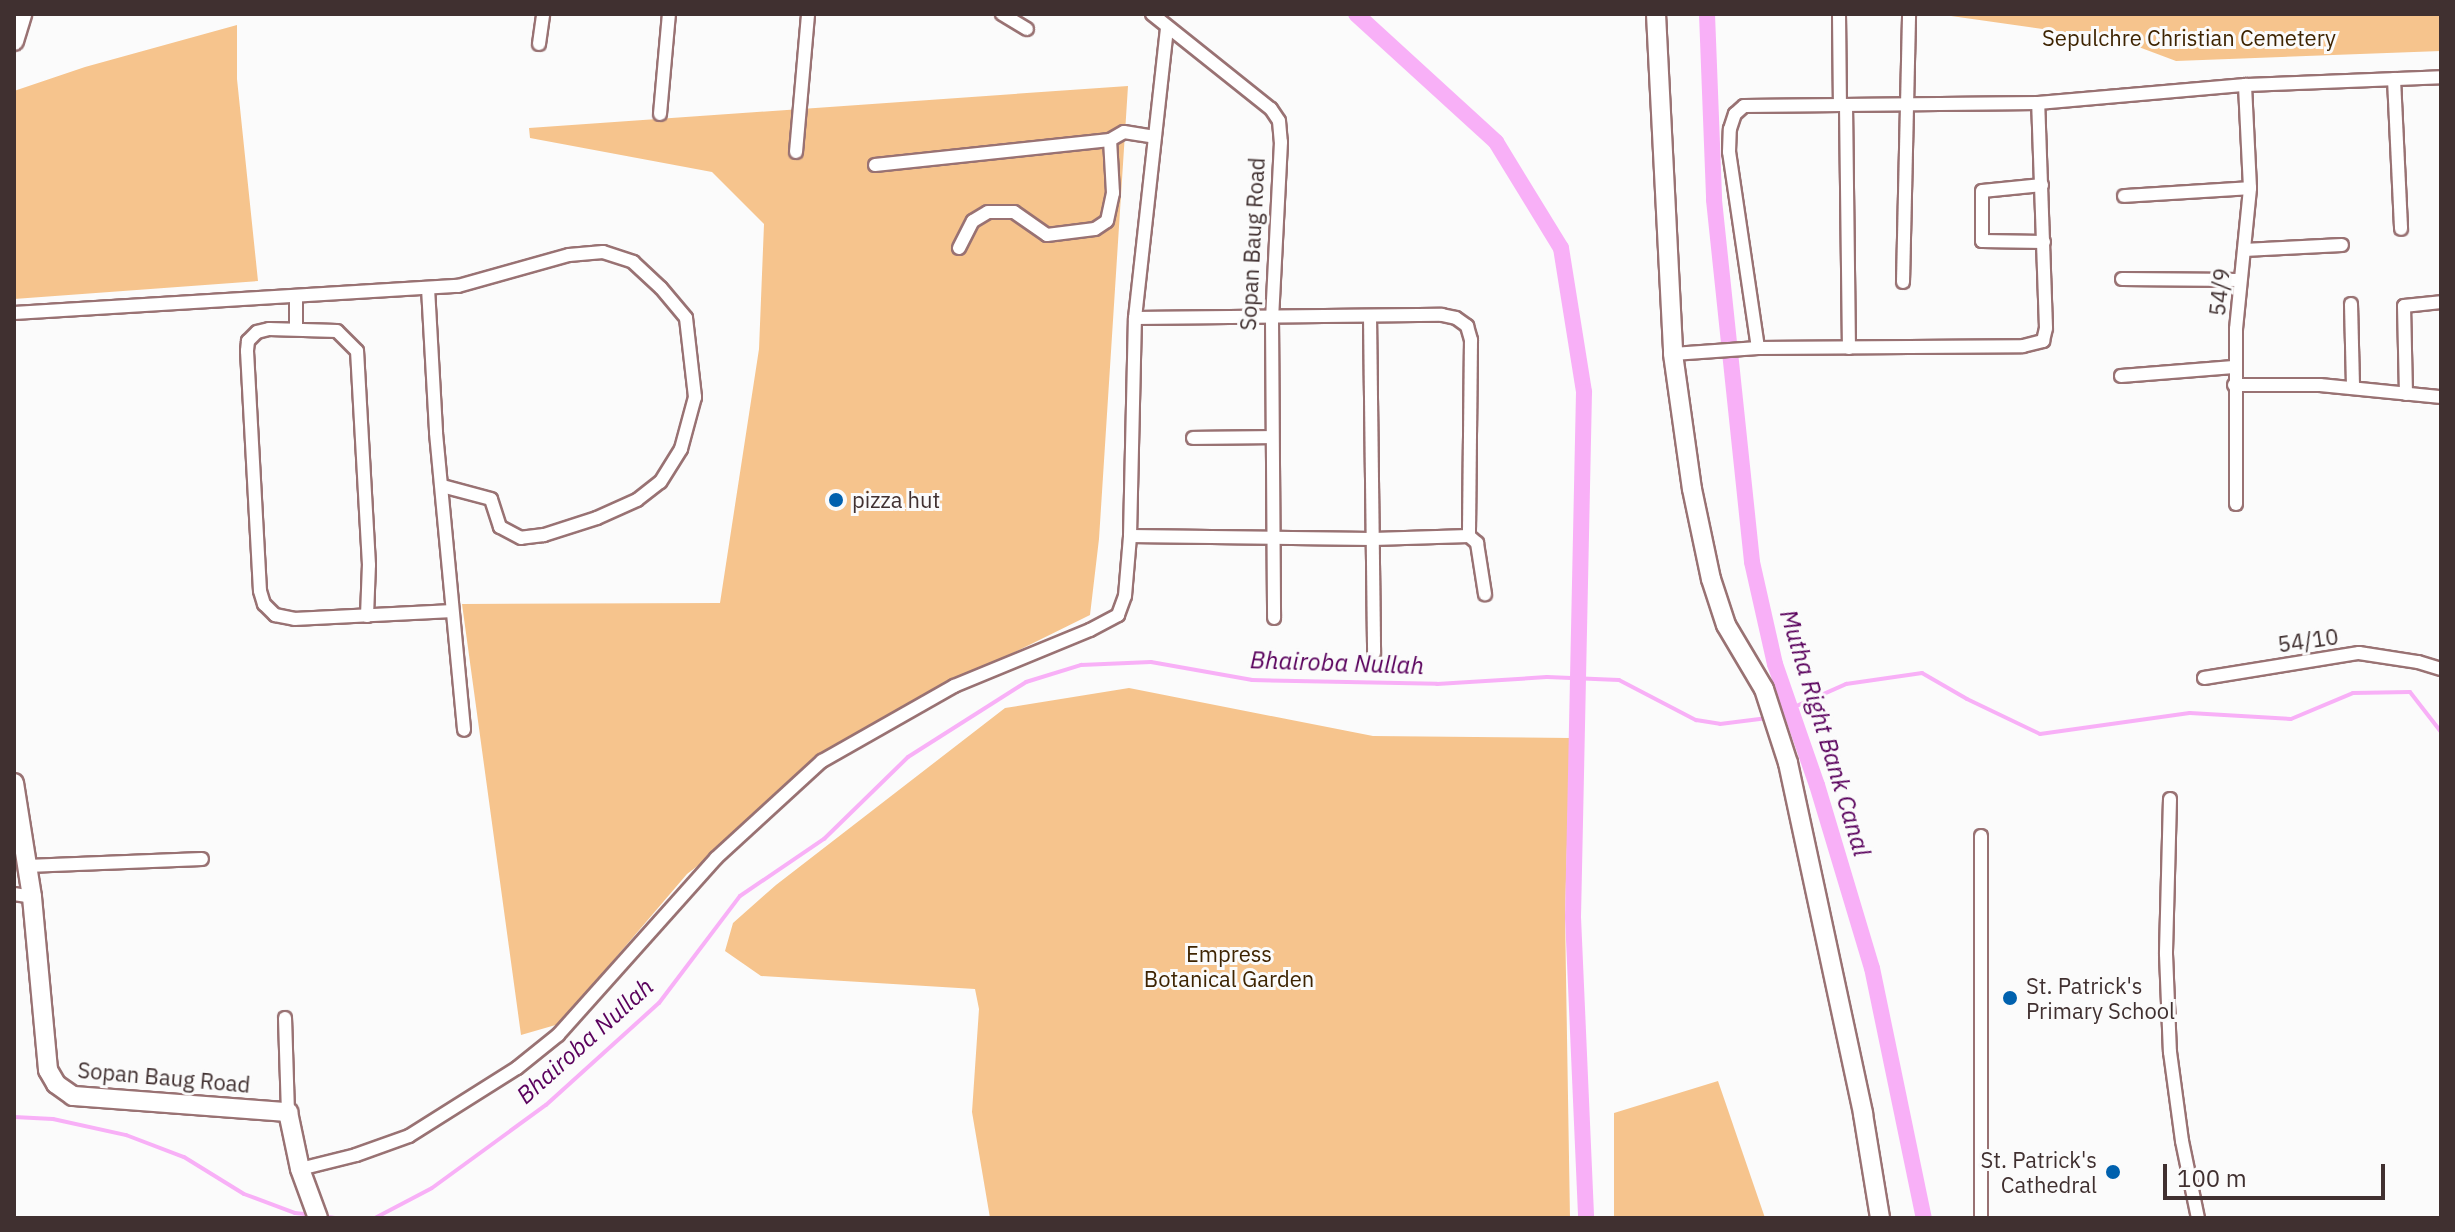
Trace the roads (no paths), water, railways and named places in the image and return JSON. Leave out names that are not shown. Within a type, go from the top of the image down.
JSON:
[{"type":"street","points":[[14,41],[22,14]]},
{"type":"street","points":[[539,44],[543,14]]},
{"type":"street","points":[[660,114],[669,14]]},
{"type":"street","points":[[796,152],[808,14]]},
{"type":"street","points":[[1002,14],[1027,29]]},
{"type":"street","name":"Sopan Baug Road","points":[[1152,14],[1271,109],[1279,121],[1281,142],[1272,319],[1274,618]]},
{"type":"street","points":[[1656,14],[1673,354],[1692,489],[1711,579],[1726,625],[1764,689],[1788,763],[1863,1114],[1880,1218]]},
{"type":"street","points":[[1839,14],[1849,348]]},
{"type":"street","points":[[1903,282],[1909,14]]},
{"type":"street","points":[[300,1169],[356,1155],[409,1136],[528,1060],[572,1021],[716,858],[822,761],[954,686],[1090,630],[1118,615],[1125,596],[1130,536],[1135,318],[1167,28]]},
{"type":"street","points":[[1752,349],[1729,152],[1732,122],[1744,106],[2038,103],[2245,85],[2441,77]]},
{"type":"street","points":[[2394,79],[2401,229]]},
{"type":"street","name":"54/9","points":[[2236,504],[2234,367],[2250,188],[2245,85]]},
{"type":"street","points":[[1673,354],[1752,349],[2023,346],[2043,341],[2046,328],[2038,103]]},
{"type":"street","points":[[875,165],[1110,140],[1124,132],[1155,137]]},
{"type":"street","points":[[959,248],[973,221],[988,212],[1014,212],[1047,235],[1095,229],[1107,221],[1113,193],[1110,140]]},
{"type":"street","points":[[2042,185],[1982,191],[1982,241],[2044,242]]},
{"type":"street","points":[[2124,196],[2250,188]]},
{"type":"street","points":[[2244,250],[2342,245]]},
{"type":"street","points":[[14,313],[428,288],[481,281],[569,255],[603,252],[633,262],[661,288],[686,318],[695,397],[681,449],[660,482],[637,500],[597,518],[544,535],[521,538],[500,527],[491,499],[442,486]]},
{"type":"street","points":[[2122,279],[2240,280]]},
{"type":"street","points":[[428,288],[464,730]]},
{"type":"street","points":[[296,297],[296,329]]},
{"type":"street","points":[[2406,394],[2404,306],[2441,302]]},
{"type":"street","points":[[2351,304],[2353,388]]},
{"type":"street","points":[[1135,318],[1442,315],[1467,326],[1471,340],[1469,536]]},
{"type":"street","points":[[1370,316],[1374,653]]},
{"type":"street","points":[[367,616],[369,565],[357,351],[337,331],[296,329],[257,332],[248,341],[247,351],[260,591],[264,604],[275,615],[295,619],[367,616],[452,611]]},
{"type":"street","points":[[2121,376],[2234,367]]},
{"type":"street","points":[[2234,385],[2353,388],[2441,397]]},
{"type":"street","points":[[1193,438],[1272,437]]},
{"type":"street","points":[[1130,536],[1373,539],[1469,536],[1477,543],[1485,594]]},
{"type":"street","name":"54/10","points":[[2204,678],[2359,653],[2418,662],[2441,669]]},
{"type":"street","name":"Sopan Baug Road","points":[[14,783],[27,866],[23,896],[48,1070],[64,1092],[73,1096],[288,1112]]},
{"type":"street","points":[[2170,799],[2166,954],[2170,1052],[2182,1141],[2198,1218]]},
{"type":"street","points":[[1981,836],[1981,1218]]},
{"type":"street","points":[[27,866],[202,859]]},
{"type":"street","points":[[285,1018],[288,1112],[300,1169],[318,1218]]},
{"type":"waterway","points":[[1356,14],[1496,142],[1561,248],[1584,392],[1573,917],[1586,1218]]},
{"type":"waterway","name":"Mutha Right Bank Canal","points":[[1707,14],[1714,200],[1752,562],[1775,664],[1817,785],[1872,968],[1924,1218]]},
{"type":"waterway","name":"Bhairoba Nullah","points":[[375,1218],[432,1188],[546,1105],[659,1003],[740,896],[824,839],[908,757],[1026,682],[1081,665],[1151,662],[1252,680],[1437,684],[1547,677],[1619,680],[1696,720],[1720,724],[1768,718]]},
{"type":"waterway","name":"Bhairoba Nullah","points":[[1776,715],[1846,684],[1922,673],[1967,699],[2040,734],[2190,713],[2291,719],[2353,693],[2410,692],[2441,732]]},
{"type":"waterway","name":"Bhairoba Nullah","points":[[14,1117],[53,1119],[126,1135],[184,1157],[244,1194],[295,1213],[313,1215]]},
{"type":"waterway","name":"Bhairoba Nullah","points":[[321,1216],[335,1218]]},
{"type":"place","name":"pizza hut","points":[[836,500]]},
{"type":"place","name":"St. Patrick's Primary School","points":[[2010,998]]},
{"type":"place","name":"St. Patrick's Cathedral","points":[[2113,1172]]},
{"type":"park label","name":"Sepulchre Christian Cemetery","points":[[2189,38]]},
{"type":"park label","name":"Empress Botanical Garden","points":[[1229,966]]}]
